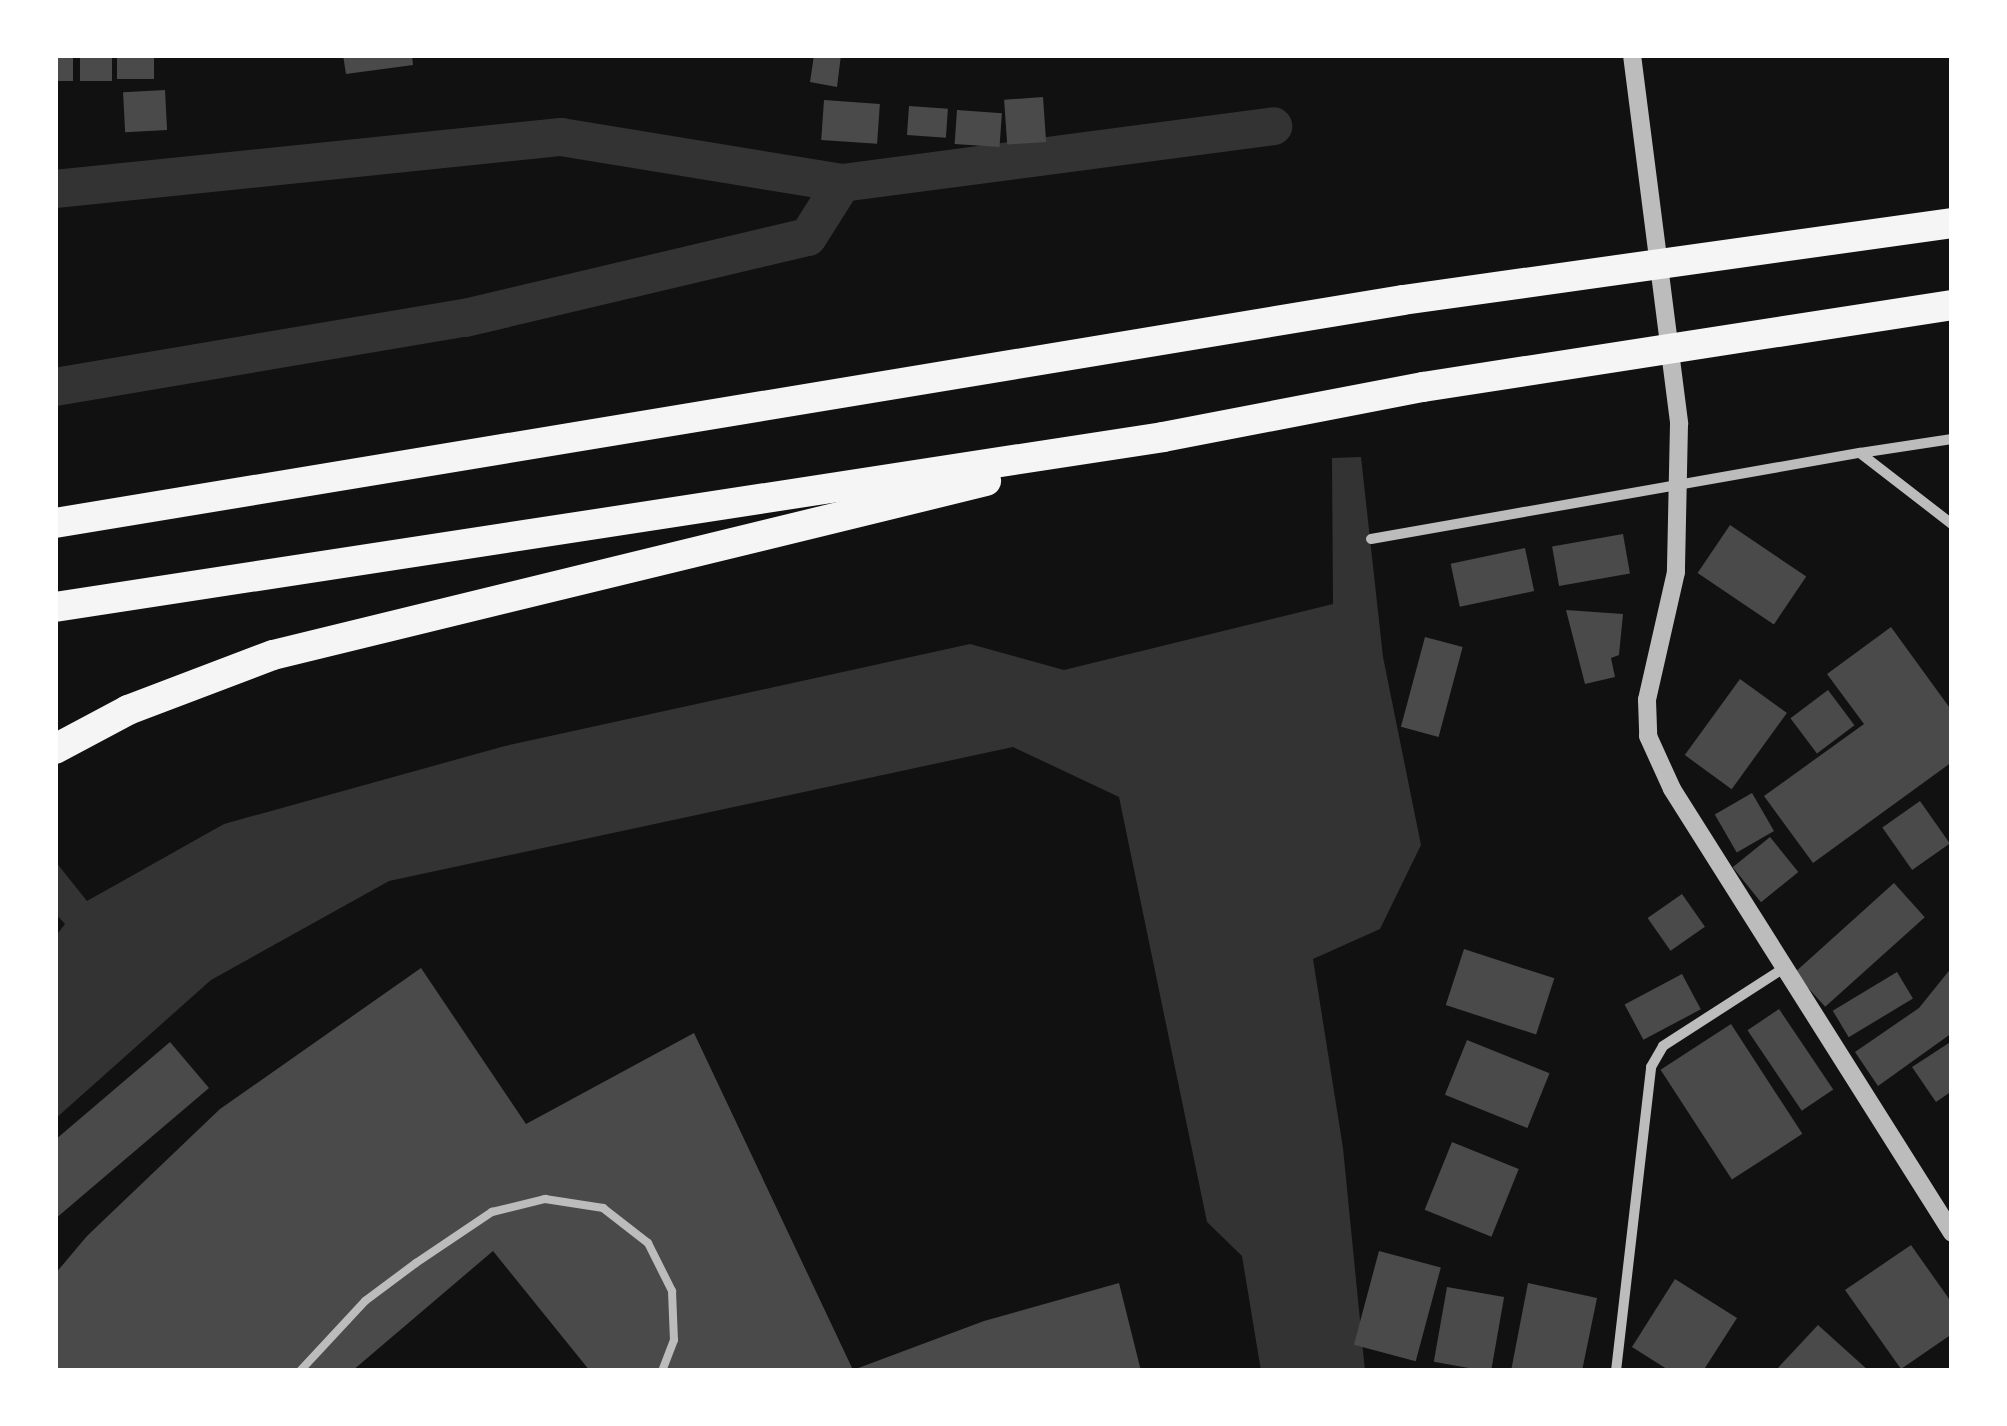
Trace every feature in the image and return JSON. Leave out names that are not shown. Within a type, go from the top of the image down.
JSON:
[{"type":"highway","points":[[55,523],[1403,300],[1828,244],[1952,222]]},
{"type":"highway","points":[[55,607],[1163,437],[1423,388],[1952,306]]},
{"type":"highway","points":[[55,749],[128,710],[273,655],[1163,437]]},
{"type":"street","points":[[1632,55],[1679,424],[1676,572],[1647,700],[1648,736],[1672,789],[1952,1233]]},
{"type":"street","points":[[1371,538],[1952,439]]},
{"type":"street","points":[[1860,453],[1952,524]]},
{"type":"street","points":[[1616,1371],[1651,1067],[1663,1046],[1784,968]]},
{"type":"lane","points":[[300,1371],[365,1300],[416,1262],[492,1212],[545,1199],[604,1208],[648,1244],[672,1291],[674,1340],[662,1371]]},
{"type":"shaded area","points":[[1361,457],[1383,657],[1421,845],[1380,929],[1313,959],[1343,1148],[1365,1371],[1261,1371],[1242,1256],[1207,1222],[1119,797],[1013,747],[389,881],[211,980],[55,1119],[55,937],[65,924],[55,913],[55,861],[87,901],[224,824],[505,746],[970,644],[1064,670],[1333,604],[1332,458]]},
{"type":"building","points":[[55,55],[73,55],[73,81],[55,81]]},
{"type":"building","points":[[80,55],[112,55],[112,81],[80,81]]},
{"type":"building","points":[[117,55],[154,55],[154,79],[117,79]]},
{"type":"building","points":[[343,55],[412,55],[413,65],[346,74]]},
{"type":"building","points":[[814,55],[841,55],[837,87],[810,82]]},
{"type":"building","points":[[165,90],[167,130],[125,132],[123,92]]},
{"type":"building","points":[[1043,97],[1046,142],[1007,145],[1004,100]]},
{"type":"building","points":[[824,100],[880,104],[877,144],[821,140]]},
{"type":"building","points":[[909,106],[948,109],[946,138],[907,135]]},
{"type":"building","points":[[957,110],[1002,113],[1000,147],[955,144]]},
{"type":"building","points":[[1730,525],[1806,576],[1774,625],[1698,573]]},
{"type":"building","points":[[1623,534],[1630,573],[1559,586],[1552,547]]},
{"type":"building","points":[[1525,548],[1534,591],[1460,607],[1451,564]]},
{"type":"building","points":[[1566,610],[1623,614],[1619,655],[1611,658],[1615,677],[1585,684]]},
{"type":"building","points":[[1891,627],[1952,711],[1952,762],[1813,863],[1764,796],[1864,724],[1827,674]]},
{"type":"building","points":[[1425,637],[1463,647],[1439,737],[1401,727]]},
{"type":"building","points":[[1740,679],[1787,713],[1732,789],[1685,755]]},
{"type":"building","points":[[1828,690],[1854,725],[1817,753],[1790,718]]},
{"type":"building","points":[[1752,793],[1774,831],[1737,853],[1715,814]]},
{"type":"building","points":[[1920,801],[1950,844],[1912,870],[1882,827]]},
{"type":"building","points":[[1770,837],[1798,872],[1761,902],[1733,867]]},
{"type":"building","points":[[1894,883],[1925,917],[1825,1007],[1794,973]]},
{"type":"building","points":[[1682,894],[1705,927],[1671,951],[1648,918]]},
{"type":"building","points":[[1464,949],[1554,978],[1536,1034],[1446,1005]]},
{"type":"building","points":[[1952,967],[1952,1033],[1878,1086],[1855,1052],[1919,1008]]},
{"type":"building","points":[[421,968],[526,1124],[694,1033],[853,1370],[984,1321],[1119,1283],[1141,1371],[590,1371],[493,1251],[352,1371],[55,1371],[55,1274],[87,1236],[220,1109]]},
{"type":"building","points":[[1897,972],[1913,999],[1849,1037],[1833,1011]]},
{"type":"building","points":[[1682,974],[1701,1009],[1643,1040],[1625,1005]]},
{"type":"building","points":[[1779,1009],[1833,1089],[1802,1111],[1747,1030]]},
{"type":"building","points":[[1731,1024],[1802,1134],[1732,1180],[1661,1070]]},
{"type":"building","points":[[1467,1040],[1550,1073],[1527,1128],[1445,1095]]},
{"type":"building","points":[[1952,1041],[1952,1091],[1936,1102],[1912,1067]]},
{"type":"building","points":[[170,1042],[209,1088],[55,1219],[55,1140]]},
{"type":"building","points":[[1452,1142],[1519,1169],[1491,1237],[1425,1210]]},
{"type":"building","points":[[1911,1245],[1952,1303],[1952,1334],[1901,1369],[1845,1290]]},
{"type":"building","points":[[1379,1251],[1441,1268],[1416,1361],[1354,1345]]},
{"type":"building","points":[[1675,1279],[1737,1318],[1703,1371],[1670,1371],[1632,1347]]},
{"type":"building","points":[[1528,1283],[1597,1298],[1582,1371],[1511,1371]]},
{"type":"building","points":[[1447,1287],[1504,1297],[1491,1371],[1434,1362]]},
{"type":"building","points":[[1818,1325],[1869,1371],[1775,1371]]},
{"type":"waterway","points":[[55,189],[561,137],[842,183],[1273,126]]},
{"type":"waterway","points":[[55,387],[465,318],[808,237],[842,183]]}]
